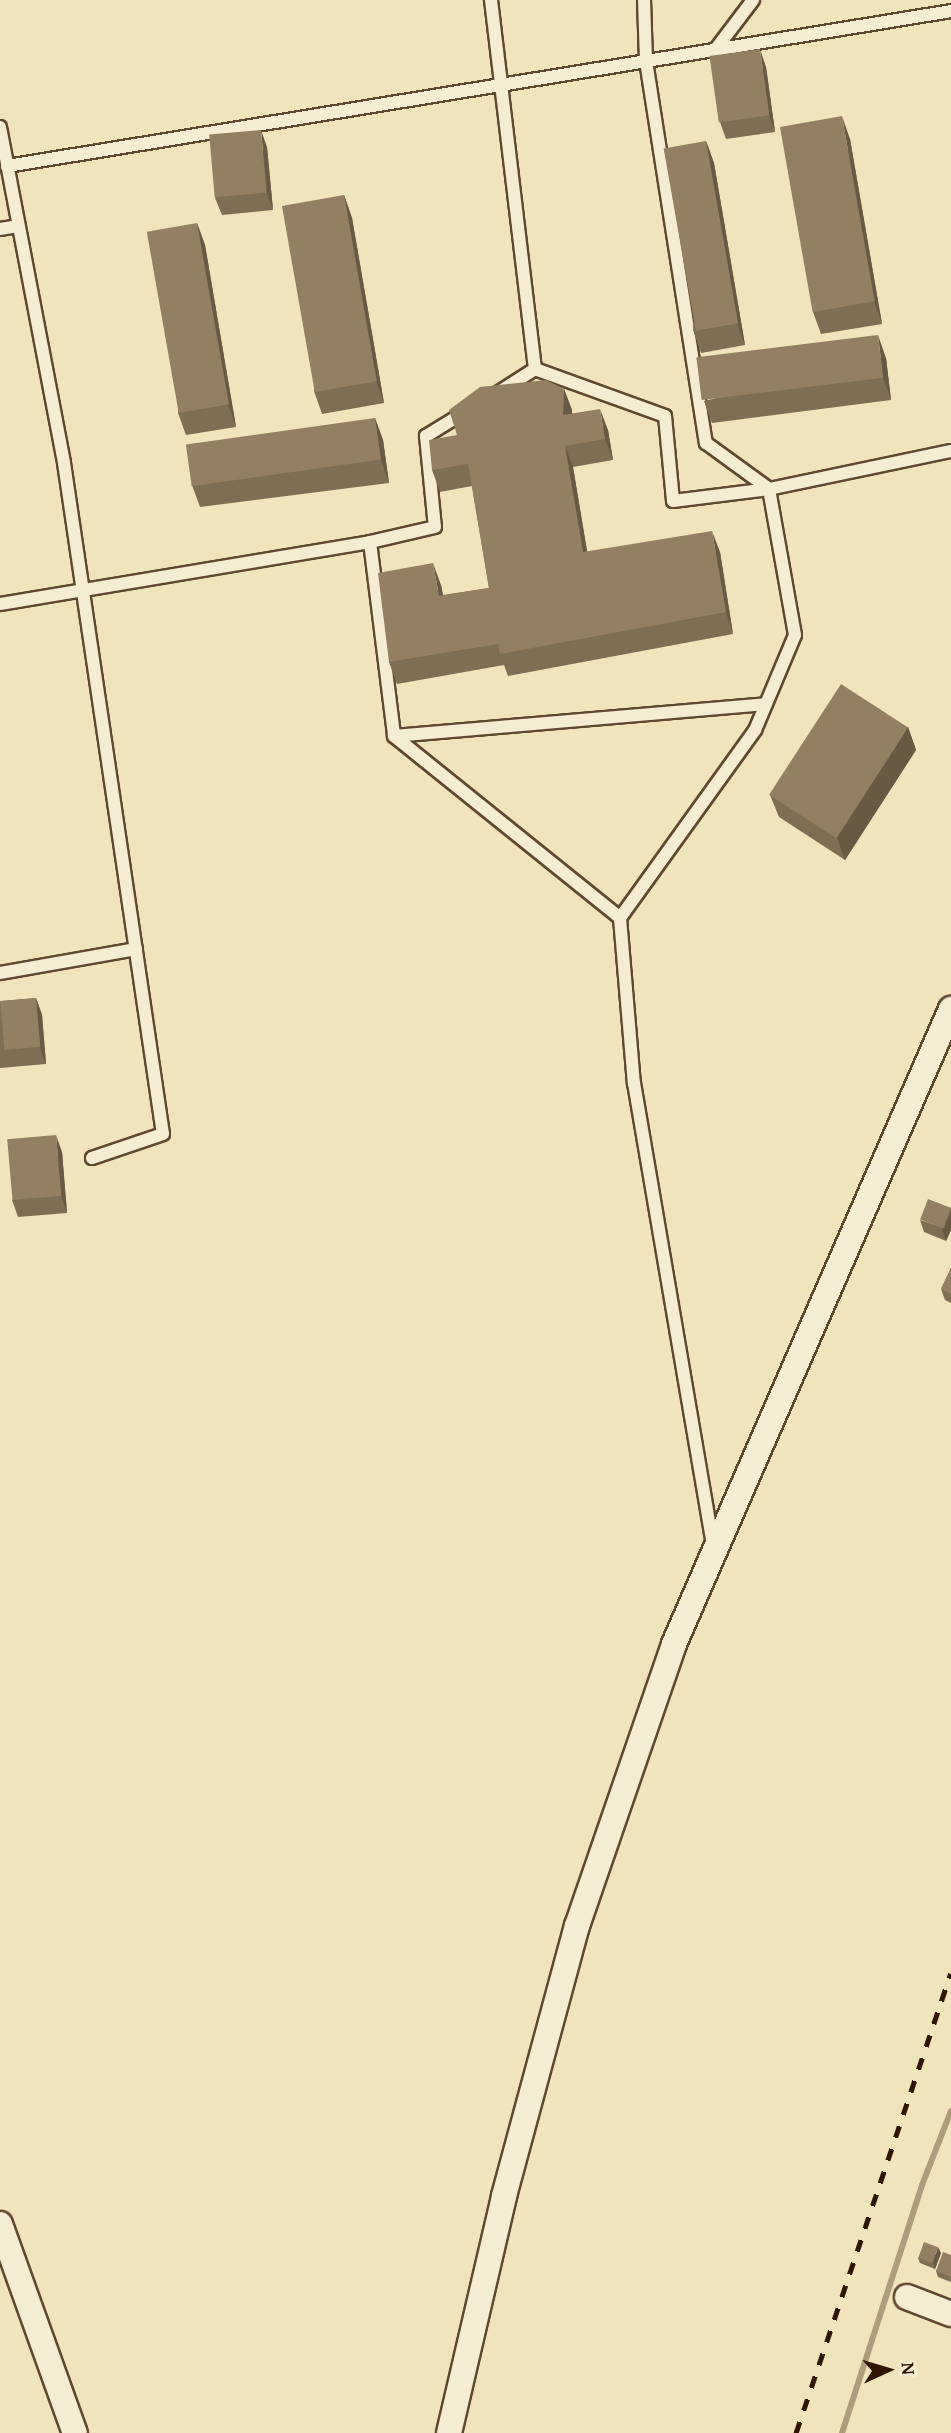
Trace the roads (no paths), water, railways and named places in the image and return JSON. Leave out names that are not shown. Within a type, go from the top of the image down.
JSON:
[{"type":"street","points":[[449,2433],[504,2196],[577,1926],[674,1644],[951,1009]]},
{"type":"street","points":[[0,2224],[75,2433]]},
{"type":"street","points":[[907,2297],[951,2314]]},
{"type":"lane","points":[[491,0],[505,84],[535,369]]},
{"type":"lane","points":[[644,0],[646,61],[706,443],[769,489],[795,635],[755,730],[620,918],[634,1083],[714,1548]]},
{"type":"lane","points":[[715,50],[752,0]]},
{"type":"lane","points":[[7,166],[951,11]]},
{"type":"lane","points":[[0,127],[64,463],[163,1134],[92,1158]]},
{"type":"lane","points":[[0,229],[18,226]]},
{"type":"lane","points":[[535,369],[666,416],[673,501],[769,489],[951,451]]},
{"type":"lane","points":[[0,604],[370,542],[435,527],[426,436],[535,369]]},
{"type":"lane","points":[[370,542],[394,736],[620,918]]},
{"type":"lane","points":[[394,736],[766,704]]},
{"type":"lane","points":[[0,972],[136,949]]},
{"type":"waterway","points":[[842,2433],[922,2185],[951,2111]]},
{"type":"railway","points":[[796,2433],[951,1973]]}]
